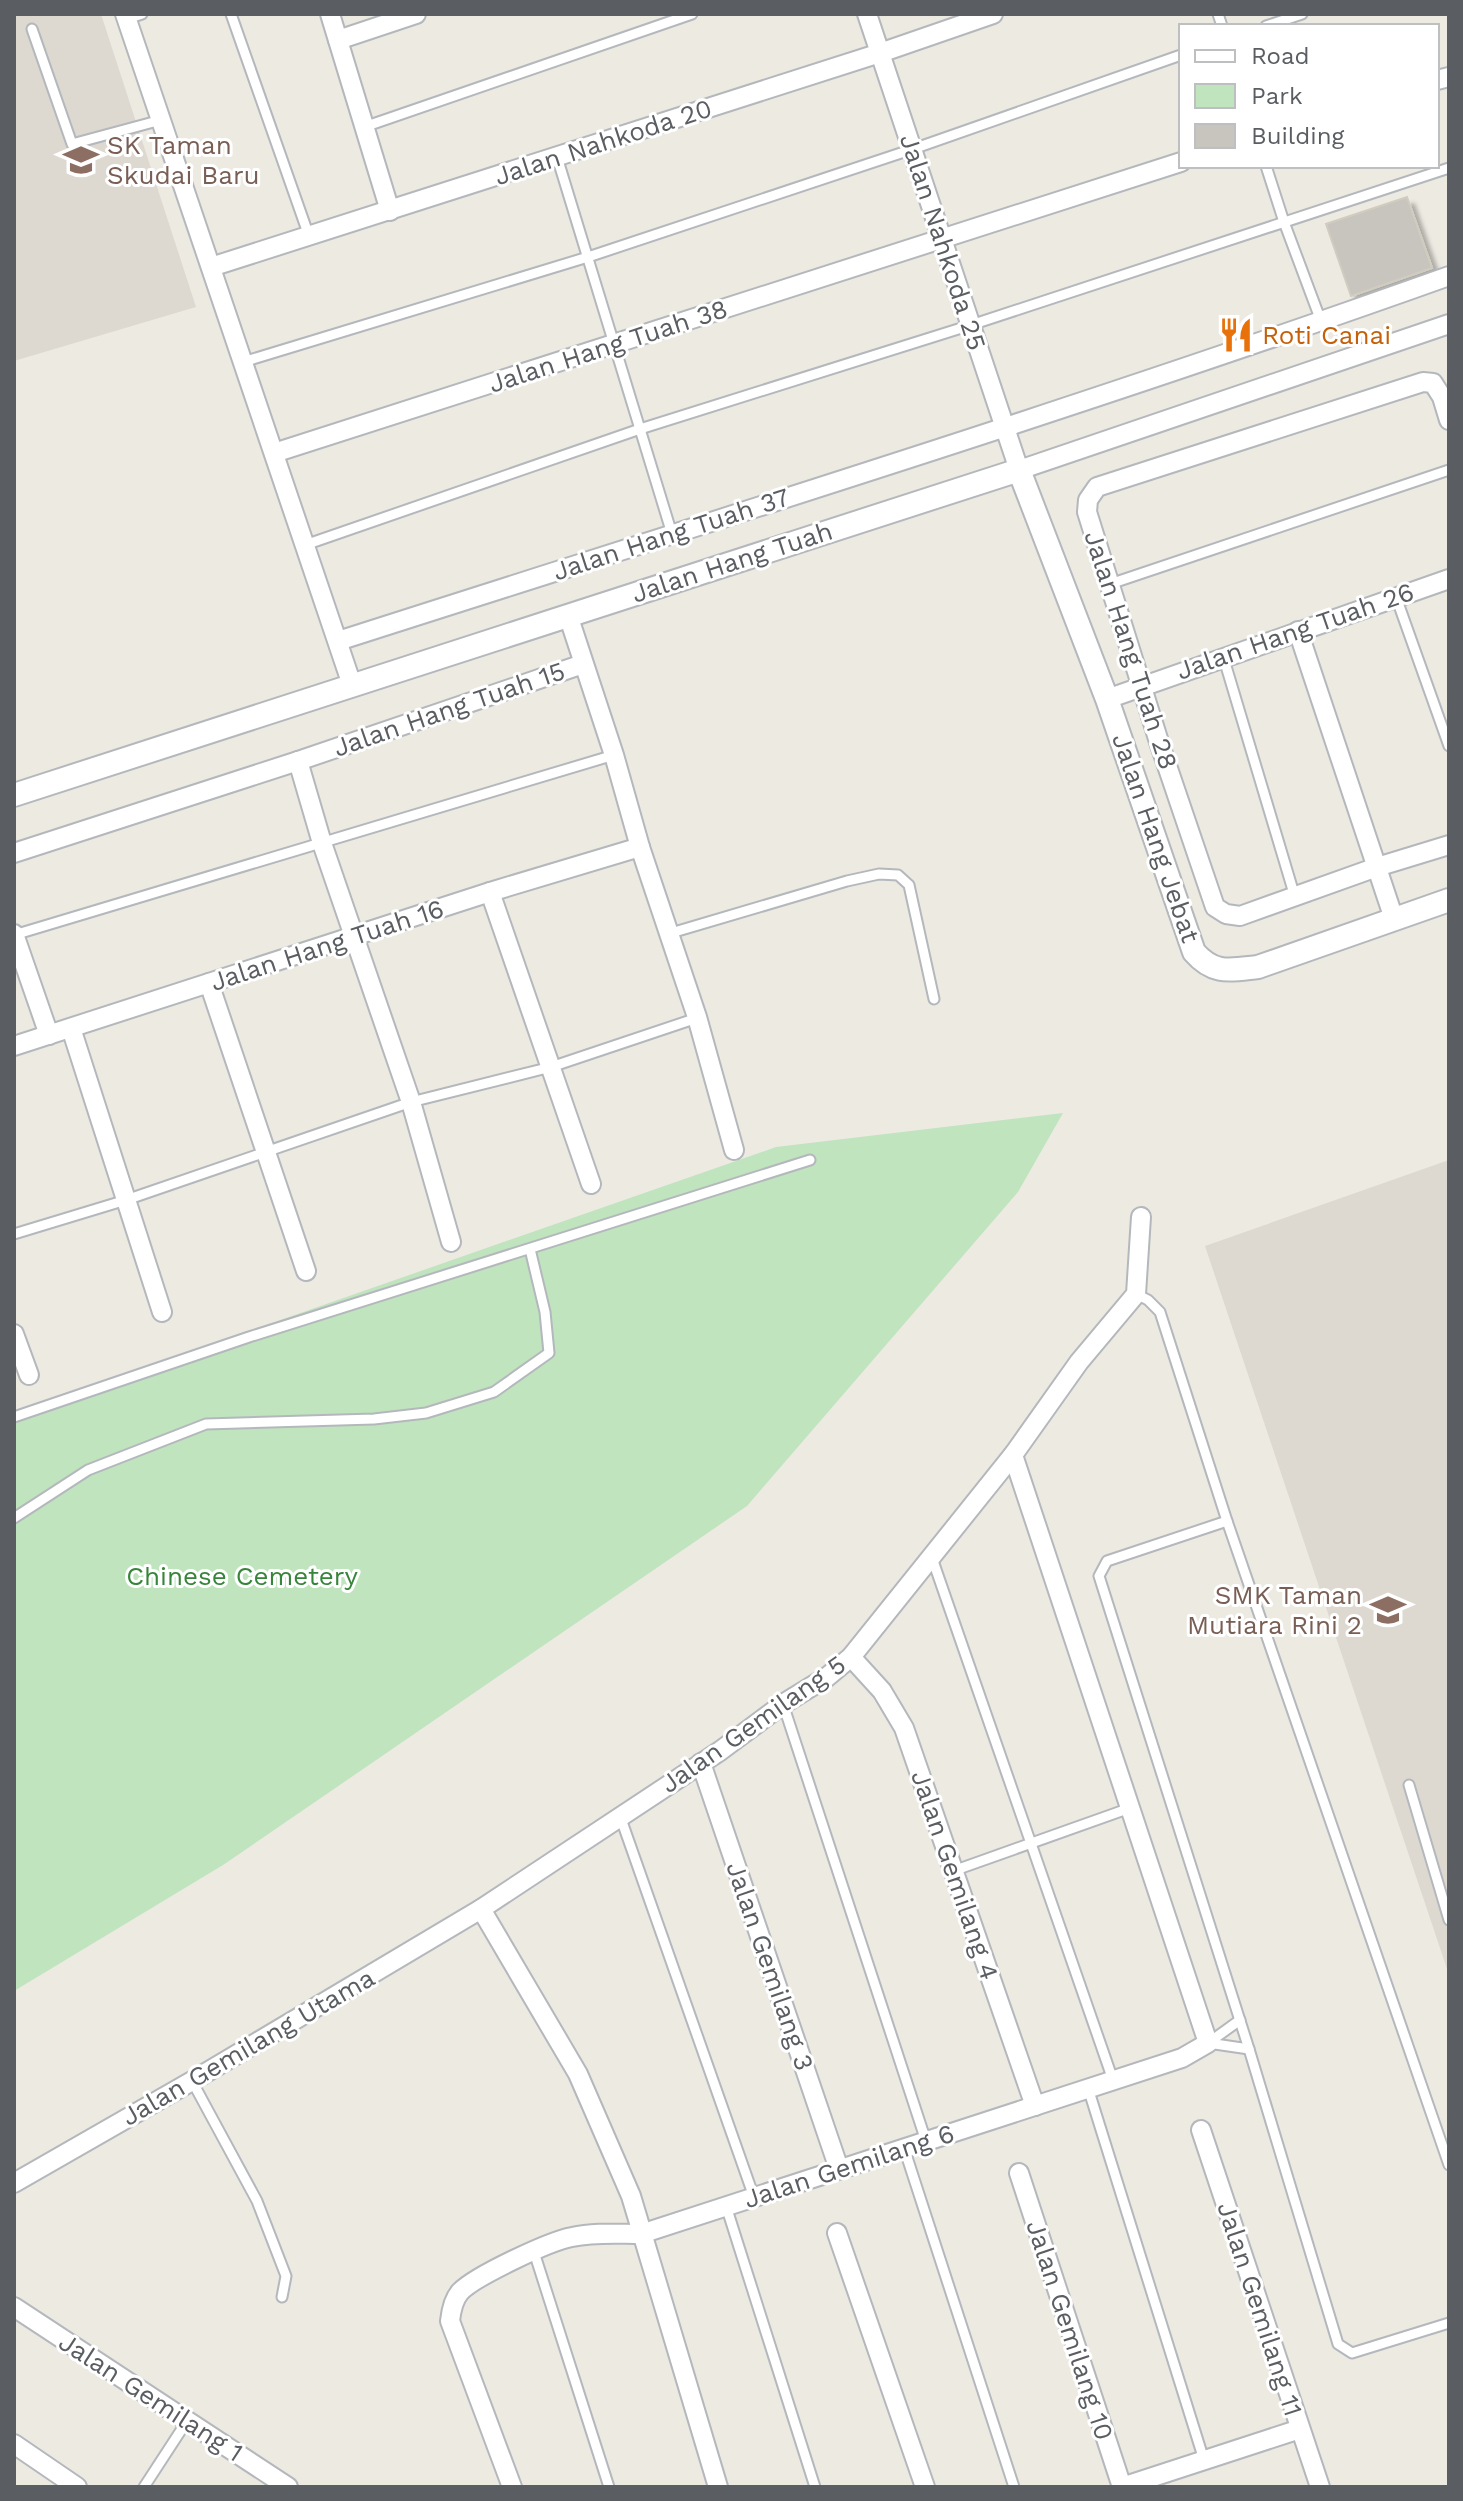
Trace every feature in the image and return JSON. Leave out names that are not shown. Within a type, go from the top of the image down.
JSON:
[{"type":"street","points":[[330,14],[390,211]]},
{"type":"street","points":[[338,40],[416,14]]},
{"type":"street","name":"Jalan Nahkoda 25","points":[[867,14],[1019,470]]},
{"type":"street","name":"Jalan Nahkoda 20","points":[[211,267],[880,53],[985,15]]},
{"type":"street","points":[[131,16],[161,120],[352,685]]},
{"type":"street","name":"Jalan Hang Tuah 38","points":[[274,453],[1179,163]]},
{"type":"street","name":"Jalan Hang Tuah 37","points":[[338,641],[1004,427],[1449,276]]},
{"type":"street","name":"Jalan Hang Tuah","points":[[14,795],[1019,470],[1449,324]]},
{"type":"street","name":"Jalan Hang Tuah 28","points":[[1449,420],[1442,397],[1433,383],[1423,382],[1097,487],[1088,500],[1087,512],[1215,907],[1226,914],[1240,916],[1449,845]]},
{"type":"street","name":"Jalan Hang Jebat","points":[[1019,470],[1107,699],[1194,952],[1206,965],[1226,971],[1258,967],[1449,900]]},
{"type":"street","name":"Jalan Hang Tuah 26","points":[[1107,699],[1449,579]]},
{"type":"street","points":[[568,615],[583,664]]},
{"type":"street","points":[[1298,631],[1394,919]]},
{"type":"street","name":"Jalan Hang Tuah 15","points":[[14,853],[583,664],[614,755],[640,847],[671,933],[734,1150]]},
{"type":"street","points":[[298,761],[322,843],[411,1102],[451,1242]]},
{"type":"street","name":"Jalan Hang Tuah 16","points":[[14,1046],[490,892],[640,847]]},
{"type":"street","points":[[490,892],[591,1184]]},
{"type":"street","points":[[14,934],[49,1035]]},
{"type":"street","points":[[209,983],[306,1271]]},
{"type":"street","points":[[71,1028],[162,1312]]},
{"type":"street","points":[[1136,1294],[1141,1217]]},
{"type":"street","name":"Jalan Gemilang 5","points":[[481,1909],[701,1763],[783,1704],[827,1677],[851,1657],[1013,1455],[1079,1362],[1136,1294]]},
{"type":"street","points":[[14,1334],[29,1375]]},
{"type":"street","points":[[1013,1455],[1208,2043]]},
{"type":"street","name":"Jalan Gemilang 4","points":[[851,1657],[882,1691],[904,1728],[1035,2106]]},
{"type":"street","name":"Jalan Gemilang 3","points":[[701,1763],[839,2169]]},
{"type":"street","points":[[481,1909],[578,2074],[631,2196],[718,2487]]},
{"type":"street","name":"Jalan Gemilang Utama","points":[[14,2183],[481,1909]]},
{"type":"street","name":"Jalan Gemilang 6","points":[[512,2487],[450,2321],[452,2306],[460,2292],[494,2271],[571,2237],[641,2234],[1182,2058],[1208,2043]]},
{"type":"street","name":"Jalan Gemilang 11","points":[[1201,2130],[1320,2487]]},
{"type":"street","name":"Jalan Gemilang 10","points":[[1019,2173],[1122,2487]]},
{"type":"street","points":[[837,2233],[925,2487]]},
{"type":"street","name":"Jalan Gemilang 1","points":[[14,2307],[288,2487]]},
{"type":"street","points":[[1122,2487],[1300,2429]]},
{"type":"street","points":[[14,2444],[77,2487]]},
{"type":"lane","points":[[231,14],[309,236]]},
{"type":"lane","points":[[364,127],[692,14]]},
{"type":"lane","points":[[1272,24],[1302,14]]},
{"type":"lane","points":[[32,29],[72,144],[161,120]]},
{"type":"lane","points":[[243,362],[588,257],[913,149],[1179,56]]},
{"type":"lane","points":[[557,157],[672,534]]},
{"type":"lane","points":[[1267,168],[1321,321]]},
{"type":"lane","points":[[305,545],[640,429],[971,325],[1449,168]]},
{"type":"lane","points":[[1110,584],[1449,470]]},
{"type":"lane","points":[[1396,597],[1449,746]]},
{"type":"lane","points":[[1223,656],[1295,897]]},
{"type":"lane","points":[[14,934],[614,755]]},
{"type":"lane","points":[[671,933],[847,881],[879,874],[898,875],[909,885],[934,999]]},
{"type":"lane","points":[[14,1234],[126,1200],[411,1102],[551,1067],[697,1017]]},
{"type":"lane","points":[[14,1417],[249,1337],[810,1160]]},
{"type":"lane","points":[[14,1518],[88,1470],[206,1424],[400,1416],[426,1413],[494,1392],[549,1353],[545,1312],[530,1249]]},
{"type":"lane","points":[[1136,1294],[1160,1312],[1227,1521],[1449,2165]]},
{"type":"lane","points":[[1227,1521],[1107,1561],[1099,1576],[1240,2020],[1338,2344],[1352,2353],[1449,2323]]},
{"type":"lane","points":[[931,1555],[1113,2080]]},
{"type":"lane","points":[[783,1704],[926,2141]]},
{"type":"lane","points":[[1409,1785],[1449,1920]]},
{"type":"lane","points":[[953,1871],[1130,1808]]},
{"type":"lane","points":[[620,1816],[754,2197]]},
{"type":"lane","points":[[1208,2043],[1240,2020]]},
{"type":"lane","points":[[1208,2043],[1249,2049]]},
{"type":"lane","points":[[192,2081],[257,2201],[286,2276],[282,2297]]},
{"type":"lane","points":[[1088,2088],[1204,2460]]},
{"type":"lane","points":[[904,2148],[1014,2487]]},
{"type":"lane","points":[[726,2206],[815,2487]]},
{"type":"lane","points":[[534,2252],[609,2487]]},
{"type":"lane","points":[[144,2487],[187,2421]]},
{"type":"shaded area","name":"SK Taman Skudai Baru","points":[[14,14],[101,14],[196,307],[14,361]]},
{"type":"shaded area","name":"SMK Taman Mutiara Rini 2","points":[[1449,1160],[1449,1975],[1205,1246]]},
{"type":"green space","name":"Chinese Cemetery","points":[[1063,1113],[1018,1192],[747,1506],[223,1865],[14,1991],[14,1413],[776,1147]]},
{"type":"building","points":[[1407,197],[1432,268],[1351,296],[1326,224]]},
{"type":"place","name":"SK Taman Skudai Baru","points":[[81,160]]},
{"type":"place","name":"Roti Canai","points":[[1236,335]]},
{"type":"place","name":"SMK Taman Mutiara Rini 2","points":[[1388,1610]]}]
